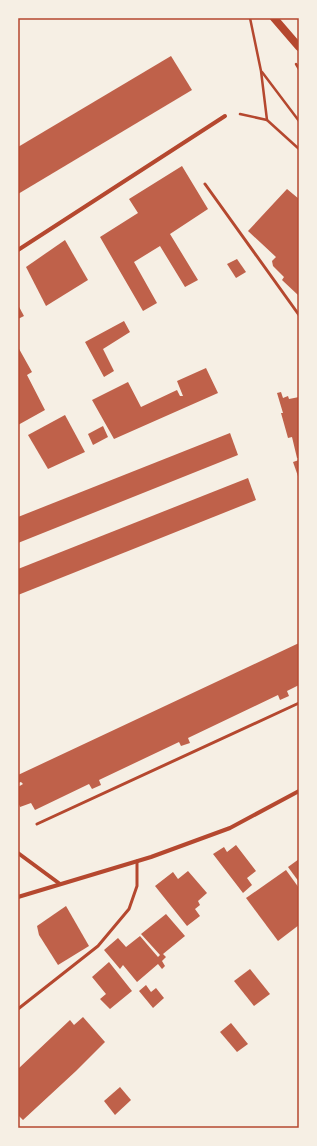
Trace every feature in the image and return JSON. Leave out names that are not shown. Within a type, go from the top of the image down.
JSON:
[{"type":"main road","points":[[274,18],[299,47]]},
{"type":"main road","points":[[282,18],[294,40]]},
{"type":"street","points":[[18,250],[225,116]]},
{"type":"street","points":[[18,897],[151,857],[230,828],[299,791]]},
{"type":"street","points":[[18,853],[60,884]]},
{"type":"lane","points":[[205,184],[299,315]]},
{"type":"lane","points":[[37,824],[299,703]]},
{"type":"lane","points":[[18,1009],[98,946],[129,910],[137,886],[137,861]]},
{"type":"path","points":[[250,18],[261,71],[267,120]]},
{"type":"path","points":[[261,71],[299,121]]},
{"type":"path","points":[[225,116],[232,113],[267,120],[299,149]]},
{"type":"building","points":[[171,56],[192,90],[18,194],[18,147]]},
{"type":"building","points":[[182,166],[208,209],[170,234],[198,280],[185,287],[160,246],[134,262],[157,303],[143,311],[100,237],[138,213],[129,199]]},
{"type":"building","points":[[287,189],[299,199],[299,296],[282,280],[284,277],[273,266],[272,261],[276,257],[248,231]]},
{"type":"building","points":[[65,240],[88,280],[46,306],[26,267]]},
{"type":"building","points":[[237,259],[246,272],[236,278],[227,264]]},
{"type":"building","points":[[18,305],[24,316],[18,319]]},
{"type":"building","points":[[124,321],[130,332],[103,349],[114,371],[104,377],[85,342]]},
{"type":"building","points":[[18,347],[32,372],[27,375],[45,410],[18,425]]},
{"type":"building","points":[[206,368],[218,393],[114,439],[92,400],[128,382],[141,407],[177,390],[180,396],[183,396],[177,381]]},
{"type":"building","points":[[281,392],[283,398],[288,396],[289,399],[299,397],[299,458],[297,458],[292,437],[288,438],[281,413],[283,413],[277,393]]},
{"type":"building","points":[[65,415],[85,452],[48,469],[28,435]]},
{"type":"building","points":[[103,426],[108,437],[93,445],[88,434]]},
{"type":"building","points":[[230,433],[238,455],[18,543],[18,517]]},
{"type":"building","points":[[299,460],[299,479],[293,462]]},
{"type":"building","points":[[248,478],[256,500],[18,595],[18,569]]},
{"type":"building","points":[[299,643],[299,685],[287,691],[289,696],[280,700],[278,695],[188,738],[190,743],[181,746],[179,742],[99,780],[101,785],[92,789],[89,784],[35,810],[31,803],[20,807],[18,802],[18,787],[23,784],[21,782],[18,783],[18,775]]},
{"type":"building","points":[[236,845],[256,871],[247,878],[252,885],[243,893],[213,854],[224,847],[227,852]]},
{"type":"building","points":[[299,859],[299,882],[288,867]]},
{"type":"building","points":[[286,870],[299,888],[299,925],[278,941],[246,898]]},
{"type":"building","points":[[188,871],[207,893],[198,901],[200,905],[195,909],[200,916],[187,926],[155,886],[173,872],[178,879]]},
{"type":"building","points":[[66,906],[89,946],[58,965],[39,935],[37,926]]},
{"type":"building","points":[[166,914],[185,936],[163,954],[166,957],[162,961],[165,966],[162,969],[158,964],[137,982],[123,965],[120,969],[104,950],[118,938],[126,947],[140,936],[158,957],[160,955],[141,934]]},
{"type":"building","points":[[109,962],[132,991],[110,1009],[100,999],[106,994],[92,977]]},
{"type":"building","points":[[250,969],[270,994],[254,1006],[234,981]]},
{"type":"building","points":[[146,985],[151,992],[156,988],[164,998],[153,1008],[139,991]]},
{"type":"building","points":[[83,1017],[105,1042],[23,1120],[18,1115],[18,1069],[70,1020],[74,1025]]},
{"type":"building","points":[[231,1023],[248,1044],[237,1052],[220,1032]]},
{"type":"building","points":[[120,1087],[131,1100],[115,1115],[104,1101]]}]
